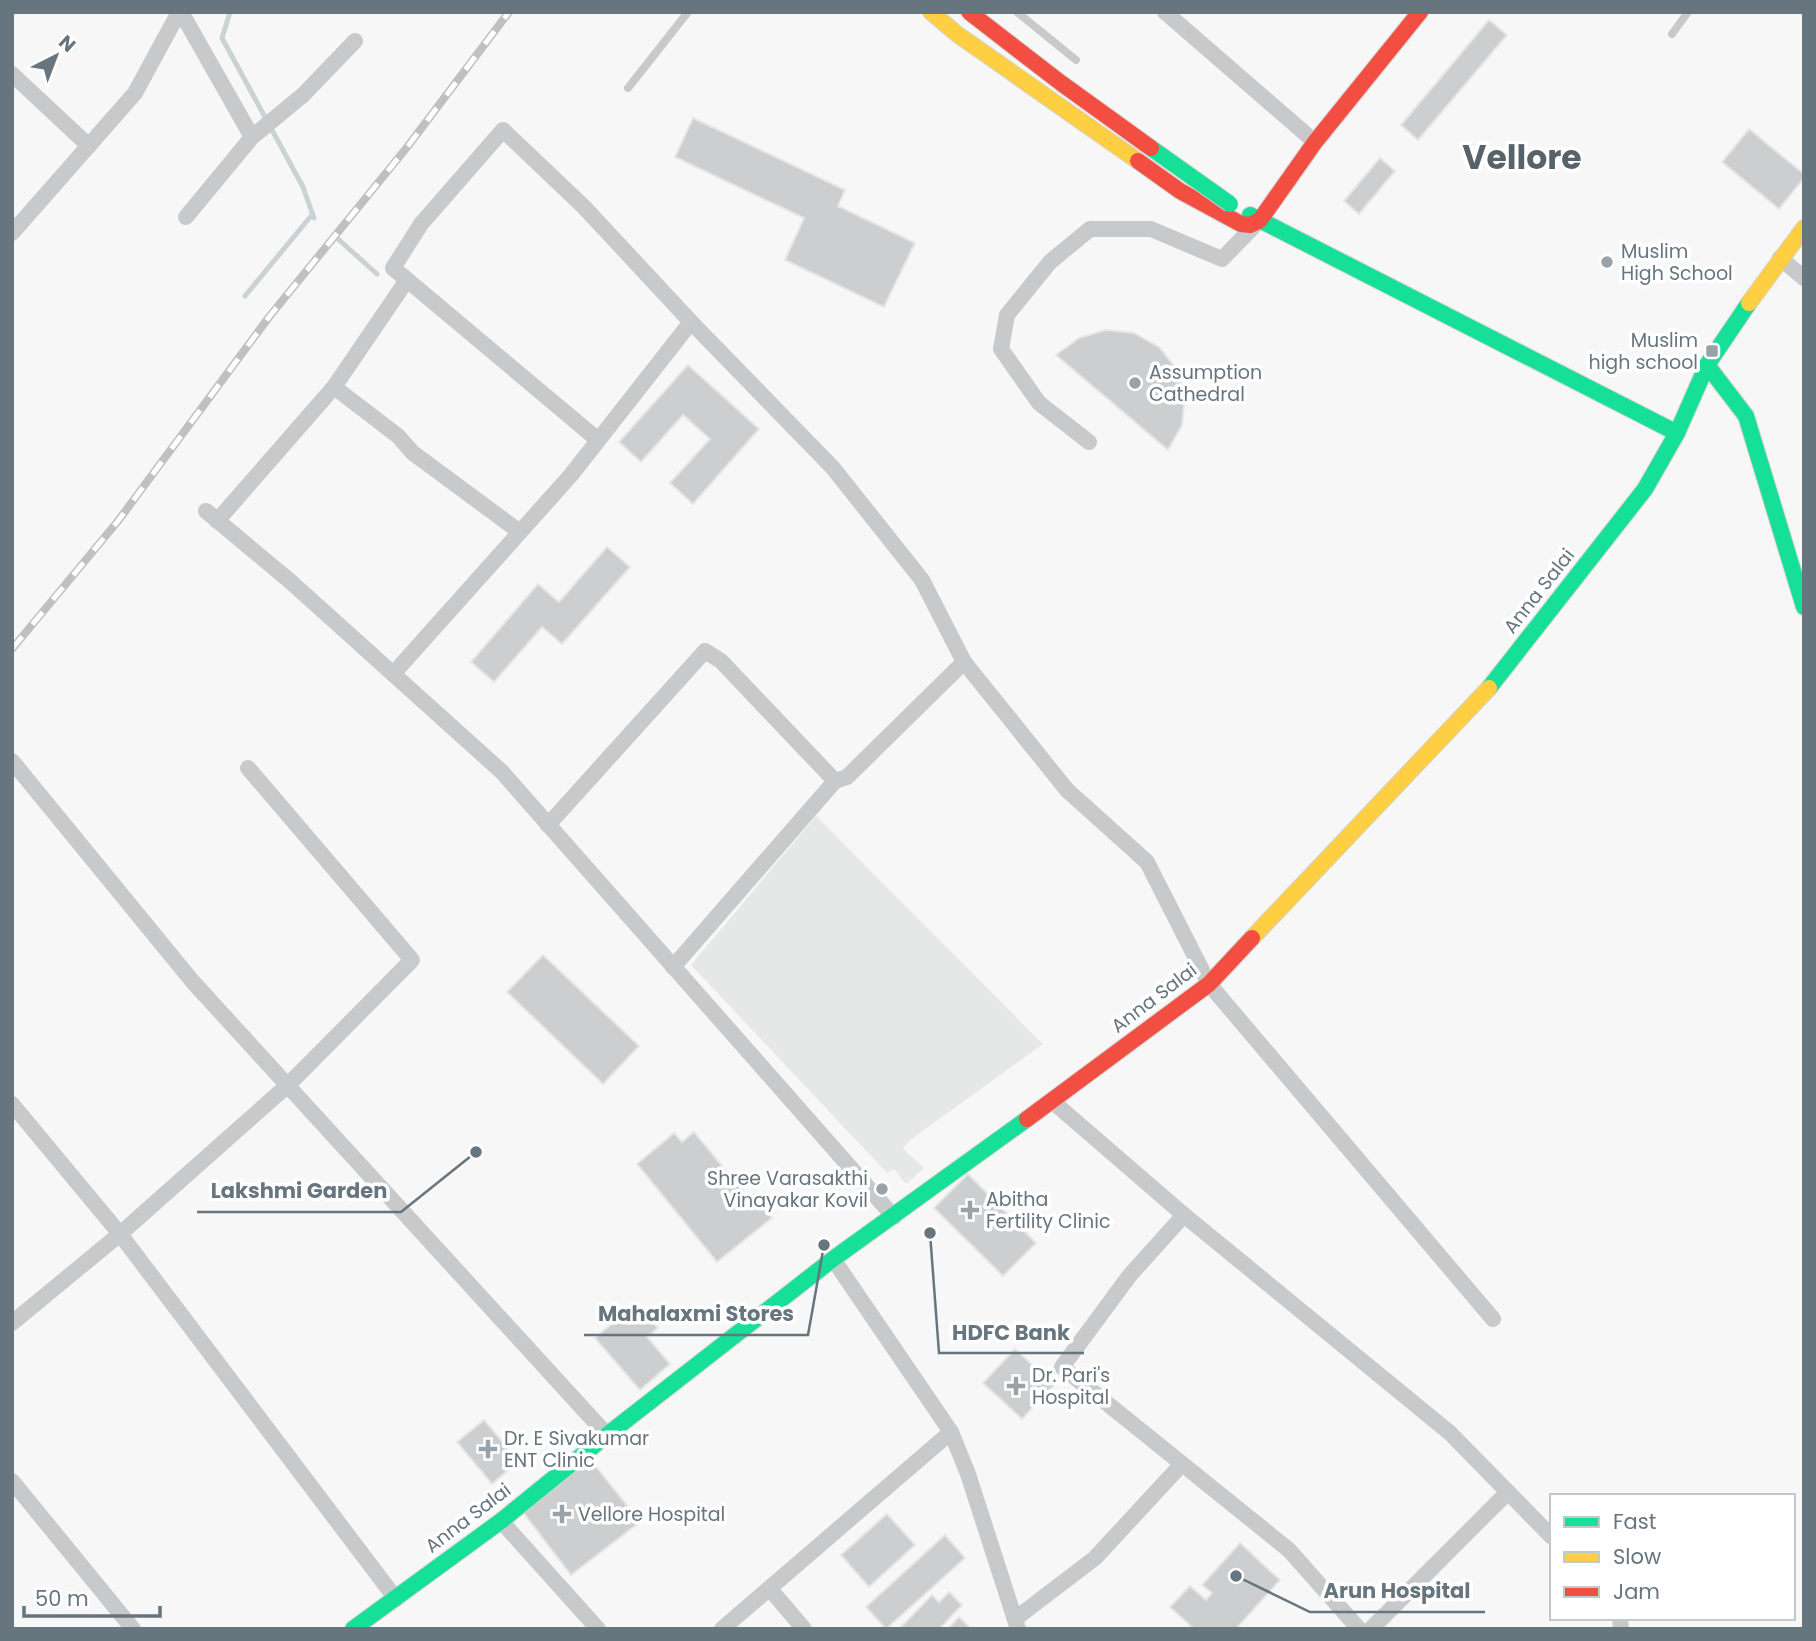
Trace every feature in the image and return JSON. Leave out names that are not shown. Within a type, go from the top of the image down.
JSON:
[{"type":"main road","points":[[931,12],[957,34],[1180,191],[1241,224],[1250,225],[1260,220],[1315,142],[1420,12]]},
{"type":"main road","points":[[969,12],[1061,83],[1230,204],[1677,433]]},
{"type":"main road","points":[[957,34],[975,12]]},
{"type":"main road","name":"Anna Salai","points":[[354,1629],[501,1521],[833,1259],[894,1217],[1209,984],[1491,686],[1645,489],[1677,433],[1707,365],[1780,258],[1804,228]]},
{"type":"main road","points":[[1707,365],[1746,416],[1804,607]]},
{"type":"street","points":[[180,12],[252,137]]},
{"type":"street","points":[[12,233],[135,93],[180,12]]},
{"type":"street","points":[[1165,12],[1315,142]]},
{"type":"street","points":[[186,216],[252,137],[303,95],[355,41]]},
{"type":"street","points":[[12,74],[89,146]]},
{"type":"street","points":[[598,440],[393,268],[421,224],[503,130],[584,208],[841,478],[922,580],[964,662],[1067,790],[1147,862],[1209,984],[1493,1319]]},
{"type":"street","points":[[1089,442],[1039,403],[1001,349],[1007,315],[1050,262],[1090,229],[1151,229],[1222,258],[1260,220]]},
{"type":"street","points":[[1780,258],[1804,278]]},
{"type":"street","points":[[407,280],[334,387],[212,516],[291,582],[502,772],[894,1217]]},
{"type":"street","points":[[393,674],[571,475],[691,323]]},
{"type":"street","points":[[334,387],[398,436],[413,453],[520,532]]},
{"type":"street","points":[[548,825],[705,651],[721,661],[835,781]]},
{"type":"street","points":[[673,967],[835,781],[847,776],[964,662]]},
{"type":"street","points":[[12,761],[193,982],[607,1435]]},
{"type":"street","points":[[12,1323],[120,1234],[286,1085],[412,960],[248,768]]},
{"type":"street","points":[[1052,1101],[1184,1215],[1450,1433],[1550,1535]]},
{"type":"street","points":[[12,1104],[120,1234],[396,1599]]},
{"type":"street","points":[[1184,1215],[1130,1275],[1062,1367],[1289,1550],[1359,1629]]},
{"type":"street","points":[[833,1259],[951,1432],[968,1474],[1017,1624],[1095,1558],[1182,1464]]},
{"type":"street","points":[[722,1629],[951,1432]]},
{"type":"street","points":[[12,1480],[133,1629]]},
{"type":"street","points":[[1371,1629],[1508,1492]]},
{"type":"street","points":[[501,1521],[598,1629]]},
{"type":"street","points":[[770,1589],[804,1629]]},
{"type":"lane","points":[[628,88],[688,12]]},
{"type":"lane","points":[[1017,12],[1076,60]]},
{"type":"lane","points":[[1672,34],[1688,12]]},
{"type":"shaded area","points":[[816,816],[1043,1044],[909,1141],[903,1149],[924,1168],[906,1184],[894,1169],[887,1173],[691,965]]},
{"type":"building","points":[[1489,20],[1507,35],[1418,140],[1401,125]]},
{"type":"building","points":[[693,118],[845,190],[838,206],[915,243],[884,307],[785,260],[804,218],[675,157]]},
{"type":"building","points":[[1749,129],[1804,174],[1804,178],[1779,209],[1722,162]]},
{"type":"building","points":[[1380,158],[1395,171],[1359,214],[1344,201]]},
{"type":"building","name":"Assumption Cathedral","points":[[1106,330],[1134,333],[1159,347],[1177,370],[1185,397],[1182,425],[1168,450],[1056,355],[1079,338]]},
{"type":"building","points":[[688,365],[759,429],[693,504],[670,483],[710,439],[683,415],[641,462],[619,442]]},
{"type":"building","points":[[607,547],[630,567],[562,644],[542,627],[494,682],[471,662],[538,584],[559,602]]},
{"type":"building","points":[[543,955],[639,1046],[603,1084],[507,992]]},
{"type":"building","points":[[694,1132],[748,1197],[753,1194],[772,1218],[717,1262],[637,1164],[674,1133],[682,1142]]},
{"type":"building","points":[[968,1174],[1036,1243],[1003,1276],[934,1208]]},
{"type":"building","points":[[636,1303],[658,1328],[647,1337],[670,1364],[640,1390],[595,1338]]},
{"type":"building","points":[[1015,1349],[1054,1385],[1022,1419],[983,1383]]},
{"type":"building","points":[[484,1420],[519,1461],[492,1484],[457,1442]]},
{"type":"building","points":[[590,1459],[640,1522],[571,1575],[522,1511]]},
{"type":"building","points":[[887,1514],[915,1545],[869,1587],[841,1555]]},
{"type":"building","points":[[945,1535],[965,1558],[886,1629],[866,1607]]},
{"type":"building","points":[[1240,1543],[1280,1580],[1236,1629],[1194,1629],[1170,1607],[1190,1586],[1206,1600],[1212,1593],[1202,1585]]},
{"type":"building","points":[[949,1592],[962,1605],[939,1629],[900,1628],[932,1595],[939,1602]]},
{"type":"building","points":[[959,1617],[971,1629],[948,1629]]},
{"type":"waterway","points":[[230,12],[222,38],[303,187],[314,218]]},
{"type":"waterway","points":[[245,296],[311,216]]},
{"type":"waterway","points":[[338,239],[377,274]]},
{"type":"railway","points":[[12,649],[118,521],[269,317],[408,146],[509,12]]},
{"type":"traffic: fast","points":[[1151,148],[1230,204]]},
{"type":"traffic: fast","points":[[1250,215],[1677,433]]},
{"type":"traffic: fast","points":[[1489,688],[1645,489],[1677,433],[1707,365],[1749,303]]},
{"type":"traffic: fast","points":[[1707,365],[1746,416],[1804,607]]},
{"type":"traffic: fast","points":[[353,1629],[501,1521],[833,1259],[1027,1119]]},
{"type":"traffic: slow","points":[[931,12],[957,34],[1138,161]]},
{"type":"traffic: slow","points":[[1749,303],[1804,228]]},
{"type":"traffic: slow","points":[[1252,938],[1489,688]]},
{"type":"traffic: jam","points":[[969,12],[1151,148]]},
{"type":"traffic: jam","points":[[1138,161],[1180,191],[1241,224],[1250,225],[1260,220],[1315,142],[1420,12]]},
{"type":"traffic: jam","points":[[1027,1119],[1209,984],[1252,938]]},
{"type":"place","name":"Muslim High School","points":[[1607,262]]},
{"type":"place","name":"Muslim high school","points":[[1712,351]]},
{"type":"place","name":"Assumption Cathedral","points":[[1135,383]]},
{"type":"place","name":"Lakshmi Garden","points":[[476,1152]]},
{"type":"place","name":"Shree Varasakthi Vinayakar Kovil","points":[[882,1189]]},
{"type":"place","name":"Abitha Fertility Clinic","points":[[970,1210]]},
{"type":"place","name":"HDFC Bank","points":[[930,1233]]},
{"type":"place","name":"Mahalaxmi Stores","points":[[824,1245]]},
{"type":"place","name":"Dr. Pari's Hospital","points":[[1016,1386]]},
{"type":"place","name":"Dr. E Sivakumar ENT Clinic","points":[[488,1449]]},
{"type":"place","name":"Vellore Hospital","points":[[562,1514]]},
{"type":"place","name":"Arun Hospital","points":[[1236,1576]]},
{"type":"district","name":"Vellore","points":[[1522,157]]}]
